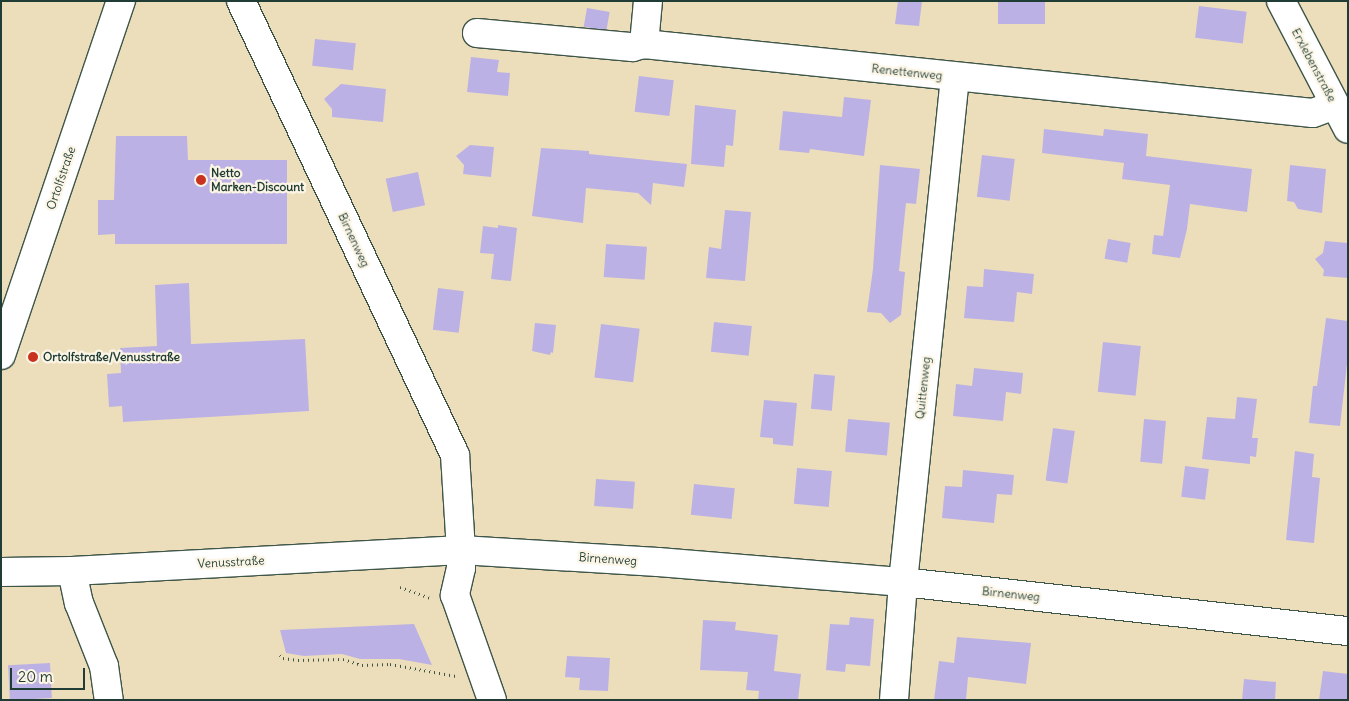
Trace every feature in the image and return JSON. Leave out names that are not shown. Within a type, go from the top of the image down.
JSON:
[{"type":"street","name":"Ortolfstraße","points":[[1,355],[120,1]]},
{"type":"street","name":"Birnenweg","points":[[241,1],[455,455],[461,550],[658,562],[903,582],[1348,631]]},
{"type":"street","points":[[644,44],[648,1]]},
{"type":"street","name":"Erxlebenstraße","points":[[1281,1],[1348,129]]},
{"type":"street","name":"Renettenweg","points":[[477,33],[632,47],[644,44],[1313,113],[1335,105]]},
{"type":"street","name":"Quittenweg","points":[[894,700],[903,582],[955,77]]},
{"type":"street","name":"Venusstraße","points":[[1,572],[72,571],[461,550]]},
{"type":"street","points":[[461,550],[461,568],[456,595],[492,700]]},
{"type":"street","points":[[72,571],[79,603],[104,666],[109,700]]},
{"type":"path","points":[[280,655],[283,658],[298,660],[342,659],[362,665],[390,664],[453,677]]},
{"type":"building","points":[[898,1],[922,1],[919,26],[895,24]]},
{"type":"building","points":[[998,1],[1045,1],[1045,24],[998,24]]},
{"type":"building","points":[[1199,6],[1247,12],[1243,44],[1195,38]]},
{"type":"building","points":[[587,8],[610,12],[606,31],[584,27]]},
{"type":"building","points":[[315,39],[356,43],[353,70],[312,66]]},
{"type":"building","points":[[471,57],[499,60],[497,72],[510,73],[508,96],[467,92]]},
{"type":"building","points":[[639,76],[674,80],[669,116],[635,112]]},
{"type":"building","points":[[341,84],[386,89],[383,122],[332,117],[332,109],[324,99]]},
{"type":"building","points":[[844,97],[871,100],[864,156],[810,149],[809,153],[779,150],[783,111],[842,117]]},
{"type":"building","points":[[695,105],[736,110],[733,146],[726,145],[724,167],[691,164]]},
{"type":"building","points":[[1044,129],[1103,136],[1104,129],[1148,134],[1146,156],[1252,169],[1247,212],[1190,204],[1187,229],[1180,258],[1152,254],[1154,235],[1163,236],[1170,185],[1122,179],[1124,163],[1042,153]]},
{"type":"building","name":"Netto Marken-Discount","points":[[116,136],[187,136],[188,160],[287,160],[287,244],[115,244],[115,234],[98,235],[98,200],[114,200]]},
{"type":"building","points":[[470,145],[494,147],[491,177],[463,174],[464,165],[456,156]]},
{"type":"building","points":[[541,148],[589,151],[589,154],[687,164],[684,187],[653,183],[651,205],[638,193],[586,188],[583,223],[532,216]]},
{"type":"building","points":[[982,155],[1015,159],[1010,201],[977,197]]},
{"type":"building","points":[[880,165],[920,169],[916,204],[906,203],[899,271],[905,272],[901,315],[890,323],[881,313],[867,312],[873,269]]},
{"type":"building","points":[[1290,165],[1326,169],[1322,213],[1298,209],[1294,202],[1287,201]]},
{"type":"building","points":[[418,172],[425,205],[393,212],[386,179]]},
{"type":"building","points":[[725,210],[751,212],[745,281],[706,278],[709,247],[721,249]]},
{"type":"building","points":[[498,225],[517,228],[511,281],[491,279],[494,254],[480,253],[483,226],[498,228]]},
{"type":"building","points":[[1108,239],[1131,243],[1127,263],[1105,259]]},
{"type":"building","points":[[1325,241],[1348,243],[1348,278],[1323,276],[1324,270],[1315,259],[1323,253]]},
{"type":"building","points":[[606,244],[647,247],[645,280],[604,277]]},
{"type":"building","points":[[984,269],[1034,274],[1032,294],[1017,292],[1014,322],[964,318],[967,286],[983,287]]},
{"type":"building","points":[[189,283],[191,344],[305,339],[309,411],[123,422],[122,406],[109,407],[107,374],[121,373],[120,348],[157,346],[155,285]]},
{"type":"building","points":[[438,288],[464,291],[459,333],[433,330]]},
{"type":"building","points":[[1326,318],[1348,321],[1348,355],[1340,426],[1309,423],[1313,386],[1317,386]]},
{"type":"building","points":[[714,322],[752,326],[749,356],[711,352]]},
{"type":"building","points":[[535,323],[556,325],[553,353],[551,352],[550,355],[532,351]]},
{"type":"building","points":[[601,324],[640,329],[633,382],[594,378]]},
{"type":"building","points":[[1103,342],[1141,346],[1136,396],[1098,392]]},
{"type":"building","points":[[974,368],[1023,373],[1021,394],[1006,392],[1003,421],[953,416],[956,384],[972,386]]},
{"type":"building","points":[[814,374],[835,376],[832,411],[811,409]]},
{"type":"building","points":[[1237,397],[1257,399],[1252,438],[1258,438],[1256,457],[1250,456],[1250,464],[1202,459],[1207,417],[1235,419]]},
{"type":"building","points":[[764,400],[797,403],[793,446],[773,444],[773,438],[760,437]]},
{"type":"building","points":[[848,419],[890,423],[887,456],[845,452]]},
{"type":"building","points":[[1144,419],[1166,421],[1162,464],[1140,462]]},
{"type":"building","points":[[1053,428],[1075,431],[1067,484],[1046,480]]},
{"type":"building","points":[[1295,451],[1314,454],[1312,477],[1320,478],[1314,543],[1286,540]]},
{"type":"building","points":[[1185,466],[1209,469],[1205,500],[1181,497]]},
{"type":"building","points":[[797,468],[832,471],[829,507],[794,504]]},
{"type":"building","points":[[963,470],[1014,475],[1012,495],[997,494],[994,523],[942,518],[945,486],[962,487]]},
{"type":"building","points":[[596,479],[635,482],[633,509],[594,506]]},
{"type":"building","points":[[694,484],[735,488],[732,519],[691,515]]},
{"type":"building","points":[[850,617],[874,619],[870,666],[846,664],[845,672],[826,670],[830,624],[849,625]]},
{"type":"building","points":[[703,620],[736,622],[735,630],[778,635],[774,671],[801,674],[798,700],[758,700],[759,691],[746,690],[748,672],[700,670]]},
{"type":"building","points":[[414,624],[432,665],[399,659],[360,659],[342,654],[304,656],[286,653],[280,630]]},
{"type":"building","points":[[957,637],[1031,643],[1026,684],[968,677],[966,700],[934,700],[939,661],[954,663]]},
{"type":"building","points":[[567,656],[610,658],[608,691],[579,690],[580,678],[565,677]]},
{"type":"building","points":[[50,663],[52,698],[10,700],[8,665]]},
{"type":"building","points":[[1323,671],[1348,674],[1348,700],[1319,700]]},
{"type":"building","points":[[1244,679],[1276,682],[1275,700],[1242,700]]},
{"type":"place","name":"Netto Marken-Discount","points":[[201,180]]},
{"type":"place","name":"Ortolfstraße/Venusstraße","points":[[33,357]]}]
